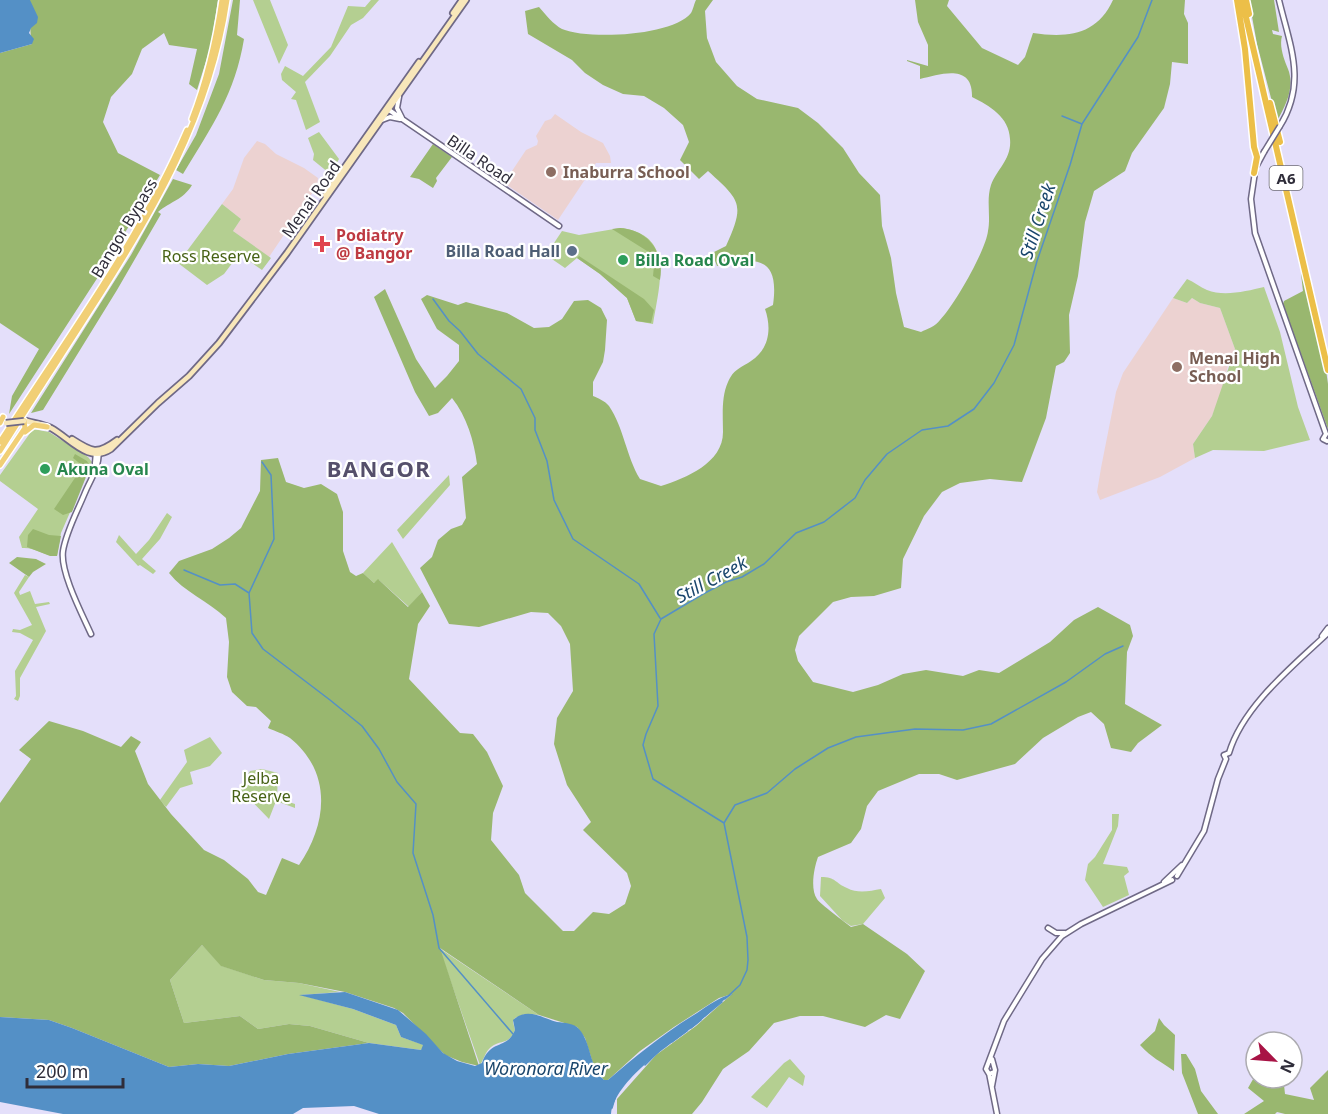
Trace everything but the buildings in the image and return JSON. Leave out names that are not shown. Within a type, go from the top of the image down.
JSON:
[{"type":"highway","name":"A6","points":[[1237,0],[1245,49],[1254,151],[1257,156],[1254,173]]},
{"type":"highway","name":"A6","points":[[1244,0],[1277,129],[1286,178],[1328,355]]},
{"type":"highway","name":"A6","points":[[1244,0],[1328,370]]},
{"type":"main road","name":"Bangor Bypass","points":[[171,170],[187,132],[209,67],[217,37],[222,0]]},
{"type":"main road","name":"Bangor Bypass","points":[[0,450],[126,253],[171,170],[202,103],[214,63],[227,0]]},
{"type":"main road","name":"Menai Road","points":[[379,120],[404,89],[464,0]]},
{"type":"main road","name":"Menai Road","points":[[97,453],[111,449],[201,364],[230,329],[464,0]]},
{"type":"main road","name":"Menai Road","points":[[389,110],[393,98]]},
{"type":"main road","name":"Bangor Bypass","points":[[0,442],[164,183]]},
{"type":"main road","points":[[25,420],[47,427],[83,451],[97,453]]},
{"type":"main road","points":[[0,465],[25,428],[25,420]]},
{"type":"main road","points":[[3,422],[25,420],[50,424],[97,453]]},
{"type":"main road","points":[[17,441],[33,426],[47,427]]},
{"type":"street","points":[[1279,0],[1292,52],[1295,82],[1292,105],[1254,173],[1251,199],[1255,233],[1327,435],[1323,439],[1328,441]]},
{"type":"street","points":[[404,89],[396,105],[400,114],[409,123]]},
{"type":"street","name":"Billa Road","points":[[389,110],[559,226]]},
{"type":"street","points":[[379,120],[390,117],[409,123]]},
{"type":"street","points":[[91,634],[66,575],[63,559],[65,543],[98,469],[97,453]]},
{"type":"street","points":[[1048,928],[1058,933],[1068,931],[1176,880],[1204,831],[1218,779],[1226,759],[1231,757],[1229,753],[1237,734],[1256,705],[1328,631]]},
{"type":"street","points":[[1159,887],[1186,862]]},
{"type":"street","points":[[1171,874],[1177,876]]},
{"type":"street","points":[[1171,874],[1172,880]]},
{"type":"street","points":[[992,1071],[988,1066],[1008,1012],[1047,952],[1068,931]]},
{"type":"street","points":[[992,1055],[992,1091],[997,1114]]},
{"type":"shaded area","name":"Inaburra School","points":[[555,114],[581,132],[603,143],[611,163],[596,163],[558,220],[507,185],[506,180],[526,150],[537,145],[536,136],[545,121],[551,119]]},
{"type":"shaded area","points":[[257,141],[318,178],[317,186],[269,257],[233,231],[241,219],[222,204],[233,189],[244,158]]},
{"type":"shaded area","name":"Menai High School","points":[[1173,298],[1187,303],[1192,298],[1200,303],[1220,308],[1235,349],[1220,396],[1212,416],[1193,444],[1195,458],[1160,477],[1100,500],[1097,492],[1116,392],[1123,373]]},
{"type":"green space","points":[[30,0],[218,0],[211,45],[197,90],[189,84],[197,49],[169,45],[164,33],[142,49],[132,74],[111,97],[103,122],[118,153],[160,175],[98,277],[9,414],[12,396],[39,349],[0,323],[0,53],[32,44]]},
{"type":"green space","points":[[233,0],[240,0],[237,35],[244,39],[235,77],[221,109],[183,174],[176,170],[196,135],[219,74]]},
{"type":"green space","points":[[253,0],[270,0],[288,45],[279,64]]},
{"type":"green space","points":[[371,0],[379,0],[363,18],[351,25],[330,56],[305,82],[320,122],[306,130],[296,100],[291,99],[296,92],[282,80],[281,74],[285,66],[303,76],[331,47],[348,6],[365,7]]},
{"type":"green space","points":[[696,0],[713,0],[705,11],[707,38],[716,62],[737,86],[757,99],[798,108],[818,123],[843,148],[859,173],[880,195],[882,226],[891,258],[904,327],[921,332],[936,324],[946,313],[982,251],[989,225],[991,185],[1009,152],[1010,139],[1009,131],[1002,118],[992,108],[972,97],[971,86],[962,75],[954,73],[920,79],[920,66],[907,61],[928,66],[928,45],[918,22],[915,0],[949,0],[947,6],[982,48],[1018,65],[1025,57],[1033,33],[1058,35],[1080,32],[1099,21],[1113,0],[1185,0],[1184,14],[1188,23],[1188,64],[1172,62],[1164,108],[1132,153],[1125,171],[1094,191],[1085,222],[1078,276],[1069,315],[1070,353],[1064,362],[1056,366],[1046,418],[1022,482],[990,479],[960,483],[942,492],[924,516],[903,559],[901,588],[874,596],[851,597],[833,602],[799,636],[795,650],[798,661],[813,682],[853,692],[878,685],[903,674],[926,670],[963,676],[979,670],[999,673],[1050,642],[1074,620],[1098,607],[1130,625],[1133,636],[1127,652],[1125,704],[1162,725],[1138,743],[1131,752],[1111,748],[1104,724],[1091,712],[1043,738],[1015,764],[957,780],[939,774],[919,774],[878,791],[867,806],[861,829],[851,843],[818,857],[813,884],[819,901],[851,927],[863,924],[907,954],[925,971],[900,1019],[886,1015],[865,1027],[823,1016],[800,1016],[774,1023],[749,1051],[723,1069],[692,1114],[617,1114],[617,1099],[656,1055],[696,1026],[732,994],[719,998],[674,1027],[640,1051],[608,1080],[604,1080],[595,1070],[585,1038],[577,1027],[539,1015],[440,948],[479,1066],[445,1055],[403,1013],[394,1008],[345,992],[299,983],[264,980],[221,966],[202,945],[170,980],[184,1023],[240,1016],[258,1029],[289,1024],[310,1026],[369,1043],[288,1054],[229,1066],[198,1064],[169,1067],[49,1020],[0,1017],[0,803],[31,759],[19,750],[49,721],[83,731],[121,747],[131,736],[141,742],[135,751],[148,784],[171,814],[204,850],[224,860],[248,879],[258,892],[266,895],[282,858],[299,865],[308,849],[320,816],[319,783],[313,767],[304,752],[290,738],[268,728],[271,721],[256,707],[247,706],[232,692],[227,677],[229,642],[226,618],[182,586],[169,573],[179,561],[212,549],[241,528],[260,491],[261,460],[278,458],[286,482],[304,488],[321,484],[337,494],[343,512],[343,551],[350,572],[356,576],[363,573],[374,583],[378,579],[408,607],[422,592],[430,606],[418,624],[409,679],[460,733],[473,734],[487,752],[503,786],[493,813],[491,840],[519,875],[525,893],[563,931],[574,931],[593,912],[609,914],[625,904],[631,886],[627,873],[583,830],[591,822],[567,785],[554,744],[557,718],[573,691],[570,644],[561,626],[548,613],[531,612],[479,627],[449,624],[420,568],[432,557],[438,540],[451,529],[462,525],[466,518],[462,477],[477,464],[476,455],[466,421],[452,398],[438,413],[429,416],[415,392],[374,297],[385,289],[416,359],[435,388],[459,361],[459,345],[437,329],[421,299],[427,295],[458,305],[466,302],[507,313],[534,328],[549,327],[562,319],[574,301],[588,300],[601,308],[607,320],[603,362],[593,382],[593,396],[607,404],[614,415],[640,479],[661,486],[692,474],[710,461],[721,443],[723,400],[728,382],[735,372],[762,351],[765,345],[768,324],[765,309],[773,305],[773,277],[762,263],[753,261],[717,266],[712,253],[726,246],[736,221],[736,204],[727,189],[708,171],[699,179],[680,160],[689,142],[683,125],[664,108],[644,96],[623,94],[603,85],[585,73],[572,60],[528,34],[525,11],[539,7],[559,27],[574,32],[630,34],[667,27],[681,21],[691,13]]},
{"type":"green space","points":[[1249,0],[1274,0],[1279,32],[1272,30],[1273,34],[1282,36],[1282,48],[1290,76],[1290,89],[1277,121],[1257,44]]},
{"type":"green space","points":[[319,132],[339,159],[332,172],[329,173],[313,160],[314,154],[308,138]]},
{"type":"green space","points":[[433,144],[452,157],[436,178],[437,181],[433,188],[419,179],[410,177]]},
{"type":"green space","points":[[173,179],[192,185],[181,197],[158,212],[161,214],[117,290],[43,410],[31,413],[131,255]]},
{"type":"green space","name":"Ross Reserve","points":[[222,204],[241,219],[233,231],[271,258],[262,270],[239,254],[224,274],[207,285],[178,263]]},
{"type":"green space","points":[[620,228],[638,232],[650,240],[657,251],[660,278],[653,324],[636,321],[627,298],[600,274],[577,258],[565,268],[546,255],[562,231],[579,235]]},
{"type":"green space","points":[[620,228],[639,233],[653,245],[660,261],[660,280],[653,276],[655,256],[612,229]]},
{"type":"green space","points":[[579,256],[644,299],[654,310],[651,323],[636,321],[627,298],[600,274],[577,258]]},
{"type":"green space","points":[[1303,273],[1326,370],[1328,429],[1283,304],[1284,301],[1303,291],[1301,274]]},
{"type":"green space","points":[[1187,279],[1207,290],[1221,293],[1236,293],[1264,287],[1280,332],[1298,407],[1310,440],[1264,451],[1213,450],[1195,458],[1193,444],[1212,416],[1235,349],[1220,308],[1200,303],[1192,298],[1187,303],[1173,298]]},
{"type":"green space","points":[[33,429],[49,432],[88,457],[92,462],[61,533],[57,556],[22,548],[19,537],[38,509],[0,481],[0,475]]},
{"type":"green space","points":[[75,454],[87,461],[90,467],[72,512],[63,515],[54,509],[83,466],[73,458]]},
{"type":"green space","points":[[449,475],[450,485],[403,539],[397,530]]},
{"type":"green space","points":[[167,513],[172,517],[160,539],[142,559],[156,571],[153,574],[140,565],[138,566],[116,542],[119,535],[136,554],[149,540]]},
{"type":"green space","points":[[33,529],[49,535],[61,536],[57,556],[50,556],[27,547],[28,535]]},
{"type":"green space","points":[[392,542],[422,592],[409,607],[379,580],[374,583],[363,573]]},
{"type":"green space","points":[[17,557],[36,559],[46,564],[29,577],[9,563]]},
{"type":"green space","points":[[25,575],[29,577],[19,592],[20,595],[30,591],[35,604],[49,602],[50,604],[36,607],[46,631],[20,678],[18,701],[14,699],[16,696],[15,671],[33,640],[20,633],[12,632],[13,629],[20,630],[32,625],[14,593]]},
{"type":"green space","points":[[210,737],[222,753],[210,766],[190,772],[193,784],[180,788],[166,807],[160,800],[187,762],[184,750]]},
{"type":"green space","name":"Jelba Reserve","points":[[262,769],[278,773],[277,798],[295,804],[295,808],[276,801],[269,819],[240,789],[250,771]]},
{"type":"green space","points":[[1112,814],[1119,814],[1118,826],[1103,864],[1127,867],[1129,872],[1124,876],[1129,895],[1103,907],[1085,880],[1088,864],[1112,830]]},
{"type":"green space","points":[[821,877],[833,879],[855,891],[881,889],[885,898],[863,924],[851,926],[842,920],[820,896]]},
{"type":"green space","points":[[202,945],[222,966],[264,980],[299,983],[340,992],[301,995],[353,1009],[396,1025],[401,1037],[424,1045],[421,1050],[369,1043],[310,1026],[289,1024],[258,1029],[240,1016],[184,1023],[170,980]]},
{"type":"green space","points":[[439,948],[539,1015],[525,1014],[515,1018],[513,1022],[515,1030],[510,1038],[491,1047],[480,1065]]},
{"type":"green space","points":[[1159,1018],[1175,1035],[1174,1071],[1140,1045],[1155,1031]]},
{"type":"green space","points":[[1181,1054],[1186,1054],[1195,1069],[1201,1091],[1218,1114],[1198,1114],[1182,1073]]},
{"type":"green space","points":[[790,1059],[805,1076],[803,1086],[789,1077],[767,1108],[751,1097],[784,1063]]},
{"type":"green space","points":[[1328,1070],[1328,1114],[1277,1112],[1275,1114],[1244,1114],[1264,1101],[1250,1090],[1285,1090],[1285,1094],[1314,1100],[1310,1088]]},
{"type":"water","points":[[0,0],[30,0],[38,17],[37,23],[29,33],[34,39],[32,44],[0,53]]},
{"type":"water","name":"Woronora River","points":[[345,992],[398,1010],[426,1034],[443,1053],[457,1061],[475,1066],[482,1063],[490,1050],[511,1036],[515,1030],[513,1020],[518,1016],[529,1014],[572,1024],[583,1035],[595,1067],[604,1080],[608,1080],[685,1021],[714,1002],[733,994],[659,1052],[633,1076],[622,1088],[611,1114],[379,1114],[354,1106],[303,1108],[293,1114],[63,1114],[0,1102],[0,1017],[49,1020],[169,1067],[198,1064],[229,1066],[288,1054],[369,1043],[421,1050],[423,1045],[401,1037],[396,1025],[353,1009],[299,995]]},
{"type":"waterway","name":"Still Creek","points":[[725,999],[740,985],[747,970],[747,937],[724,823],[653,779],[643,745],[658,706],[654,634],[661,619],[703,594],[726,582],[742,577],[764,564],[796,533],[824,522],[855,498],[865,480],[887,454],[922,430],[948,426],[974,409],[994,383],[1014,345],[1037,261],[1082,124],[1138,37],[1152,0]]},
{"type":"waterway","points":[[1062,116],[1082,124]]},
{"type":"waterway","points":[[433,299],[478,354],[521,389],[535,418],[535,430],[547,461],[554,500],[573,539],[639,584],[660,618]]},
{"type":"waterway","points":[[262,462],[271,475],[274,539],[249,593],[252,633],[263,649],[362,726],[379,749],[397,782],[416,804],[413,853],[433,915],[439,948],[513,1034]]},
{"type":"waterway","points":[[184,570],[220,585],[235,584],[249,593]]},
{"type":"waterway","points":[[724,823],[735,805],[767,793],[795,769],[828,748],[856,737],[915,729],[963,730],[991,724],[1066,682],[1105,654],[1123,646]]},
{"type":"waterway","name":"Still Creek","points":[[705,1016],[722,1002]]},
{"type":"waterway","name":"Still Creek","points":[[691,1028],[701,1020]]},
{"type":"waterway","name":"Still Creek","points":[[672,1042],[687,1031]]},
{"type":"waterway","name":"Still Creek","points":[[645,1065],[658,1052]]},
{"type":"waterway","name":"Still Creek","points":[[612,1108],[615,1098]]},
{"type":"place","name":"Inaburra School","points":[[551,172]]},
{"type":"place","name":"Podiatry @ Bangor","points":[[322,244]]},
{"type":"place","name":"Billa Road Hall","points":[[572,251]]},
{"type":"place","name":"Billa Road Oval","points":[[623,260]]},
{"type":"place","name":"Menai High School","points":[[1177,367]]},
{"type":"place","name":"Akuna Oval","points":[[45,469]]},
{"type":"district","name":"BANGOR","points":[[379,468]]}]
